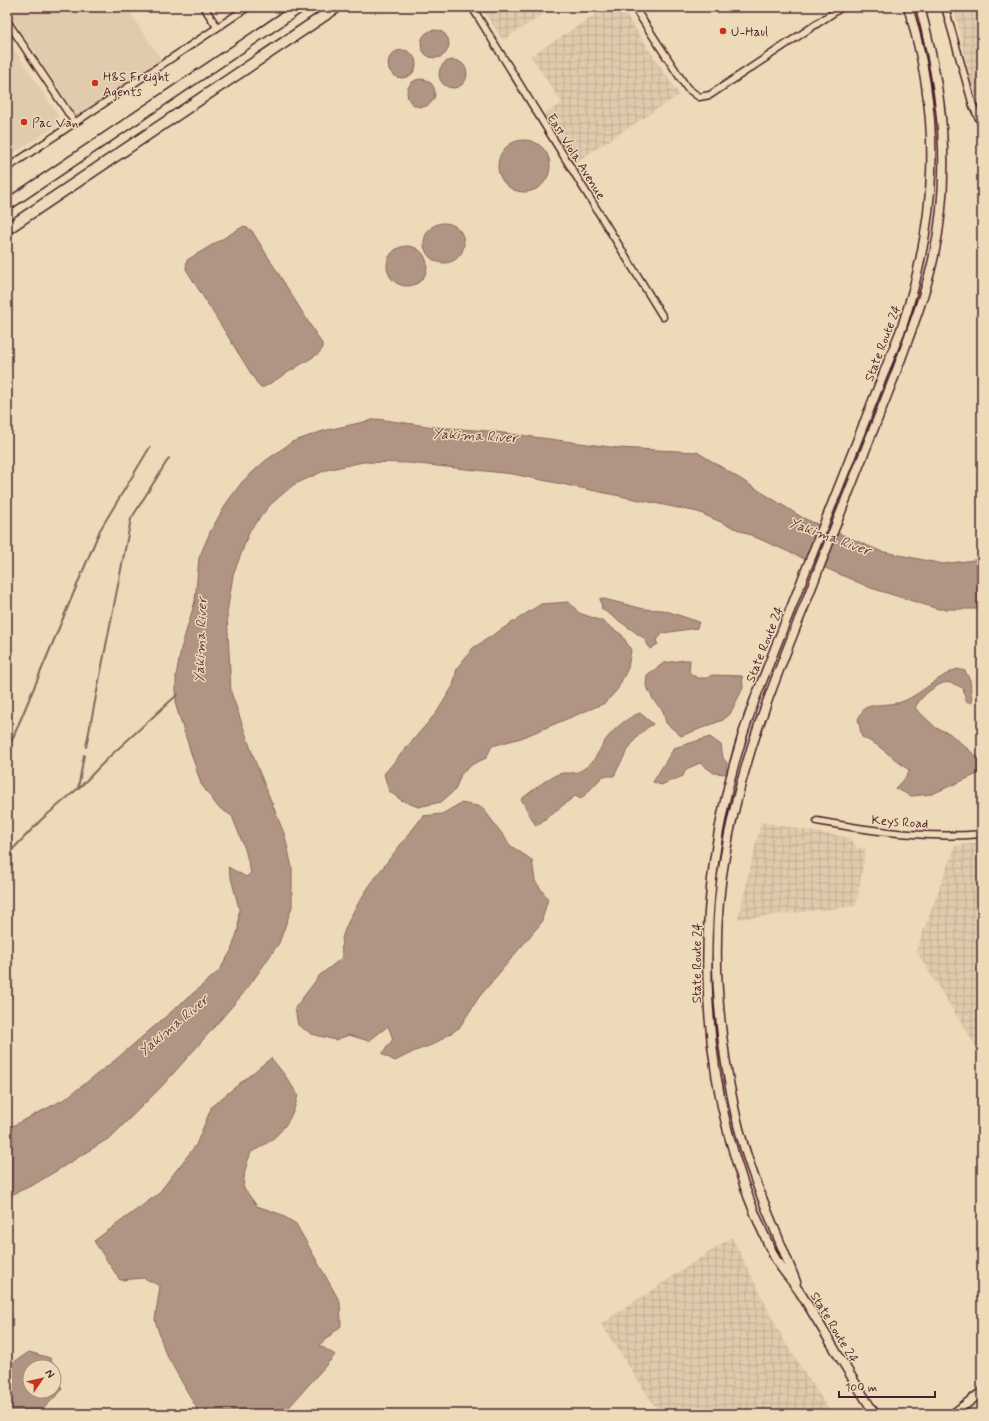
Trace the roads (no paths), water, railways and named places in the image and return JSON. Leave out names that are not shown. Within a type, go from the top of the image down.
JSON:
[{"type":"highway","points":[[7,205],[299,7]]},
{"type":"highway","points":[[7,229],[337,7]]},
{"type":"main road","name":"State Route 24","points":[[876,1413],[800,1292],[775,1259],[749,1198],[730,1136],[712,1046],[707,987],[707,933],[712,868],[723,806],[748,717],[902,327],[918,273],[927,226],[932,186],[932,125],[926,74],[908,7]]},
{"type":"main road","name":"State Route 24","points":[[800,1292],[764,1206],[744,1149],[735,1113],[723,1043],[717,969],[718,927],[724,857],[734,810],[750,750],[764,708],[913,328],[929,273],[939,225],[944,158],[939,87],[920,7]]},
{"type":"main road","points":[[953,1414],[982,1392]]},
{"type":"street","points":[[204,7],[217,27]]},
{"type":"street","points":[[7,168],[248,7]]},
{"type":"street","name":"East Viola Avenue","points":[[472,7],[663,317]]},
{"type":"street","points":[[634,7],[687,88],[699,97],[710,95],[842,7]]},
{"type":"street","points":[[945,7],[972,106],[982,125]]},
{"type":"street","points":[[7,21],[75,123]]},
{"type":"street","name":"Keys Road","points":[[817,821],[893,833],[950,835],[982,834]]},
{"type":"water","points":[[435,30],[445,34],[449,44],[445,54],[435,58],[425,54],[421,44],[425,34]]},
{"type":"water","points":[[402,50],[412,54],[416,64],[412,74],[402,78],[392,74],[388,64],[392,54]]},
{"type":"water","points":[[453,60],[463,64],[467,74],[463,84],[453,88],[443,84],[439,74],[443,64]]},
{"type":"water","points":[[421,79],[431,83],[435,93],[431,103],[421,107],[411,103],[407,93],[411,83]]},
{"type":"water","points":[[524,140],[534,142],[542,148],[548,156],[550,166],[548,176],[542,184],[534,190],[524,192],[514,190],[506,184],[500,176],[498,166],[500,156],[506,148],[514,142]]},
{"type":"water","points":[[448,223],[455,226],[461,232],[464,243],[463,251],[455,260],[448,263],[440,263],[433,260],[425,251],[424,239],[427,232],[436,224]]},
{"type":"water","points":[[244,226],[252,231],[322,344],[323,348],[318,354],[264,387],[261,387],[257,383],[186,269],[187,260]]},
{"type":"water","points":[[411,246],[418,249],[424,255],[427,266],[426,274],[418,283],[411,286],[403,286],[396,283],[388,274],[387,262],[390,255],[399,247]]},
{"type":"water","name":"Yakima River","points":[[377,419],[434,427],[488,431],[618,448],[697,452],[803,518],[880,551],[943,564],[982,559],[982,609],[938,609],[871,588],[698,512],[513,474],[409,463],[363,462],[326,470],[293,485],[270,505],[250,530],[233,575],[227,613],[231,692],[255,761],[285,836],[292,868],[292,907],[279,943],[247,989],[162,1086],[111,1137],[35,1184],[7,1197],[7,1129],[65,1099],[114,1061],[219,971],[231,951],[238,930],[239,908],[228,867],[246,877],[251,873],[245,849],[232,816],[218,807],[201,784],[176,706],[176,676],[181,649],[195,601],[199,558],[211,530],[228,501],[242,482],[265,461],[292,442],[323,431]]},
{"type":"water","points":[[600,598],[644,609],[663,610],[699,622],[697,628],[663,633],[656,641],[658,644],[650,649],[645,639],[602,609]]},
{"type":"water","points":[[569,602],[579,613],[602,621],[622,635],[631,650],[628,668],[617,690],[605,703],[521,738],[492,746],[486,758],[473,764],[461,774],[455,790],[441,802],[418,807],[401,800],[389,791],[384,774],[437,712],[453,686],[457,668],[473,648],[541,604]]},
{"type":"water","points":[[690,660],[689,672],[697,678],[707,678],[712,675],[742,676],[743,688],[730,714],[723,720],[681,736],[666,723],[663,711],[654,701],[646,685],[647,675],[664,663]]},
{"type":"water","points":[[957,669],[965,671],[970,680],[972,703],[966,701],[963,688],[952,683],[944,683],[929,691],[919,701],[915,708],[936,728],[949,733],[982,761],[982,772],[932,794],[911,796],[895,788],[903,781],[910,771],[877,745],[862,737],[858,719],[863,710],[867,707],[894,704],[904,701],[943,676]]},
{"type":"water","points":[[640,713],[653,724],[646,728],[635,740],[625,754],[614,776],[603,776],[581,799],[575,796],[536,826],[521,799],[556,775],[581,771],[588,766],[606,739],[629,718]]},
{"type":"water","points":[[710,737],[721,745],[723,758],[727,763],[726,774],[714,773],[700,763],[686,769],[683,776],[661,785],[653,782],[674,748]]},
{"type":"water","points":[[461,803],[482,807],[511,846],[532,860],[535,881],[548,899],[541,923],[479,997],[459,1028],[434,1044],[395,1061],[382,1054],[393,1039],[388,1026],[369,1041],[349,1035],[335,1040],[312,1034],[298,1025],[295,1008],[320,975],[342,958],[342,939],[347,924],[365,892],[423,816],[442,814]]},
{"type":"water","points":[[271,1058],[298,1095],[292,1114],[282,1130],[268,1142],[251,1152],[245,1170],[243,1187],[257,1206],[280,1214],[296,1224],[340,1302],[341,1326],[319,1345],[335,1355],[283,1414],[200,1414],[165,1352],[155,1320],[160,1286],[144,1278],[120,1280],[94,1241],[158,1194],[196,1145],[212,1106]]},
{"type":"water","points":[[29,1352],[50,1358],[22,1359],[22,1399],[53,1399],[38,1414],[7,1414],[7,1367]]},
{"type":"waterway","points":[[7,752],[100,530],[150,447]]},
{"type":"waterway","points":[[86,747],[131,519],[169,458]]},
{"type":"waterway","points":[[7,855],[42,819],[81,786],[109,757],[178,694]]},
{"type":"waterway","points":[[78,789],[84,755]]},
{"type":"place","name":"U-Haul","points":[[723,31]]},
{"type":"place","name":"H&S Freight Agents","points":[[95,83]]},
{"type":"place","name":"Pac Van","points":[[24,122]]}]
